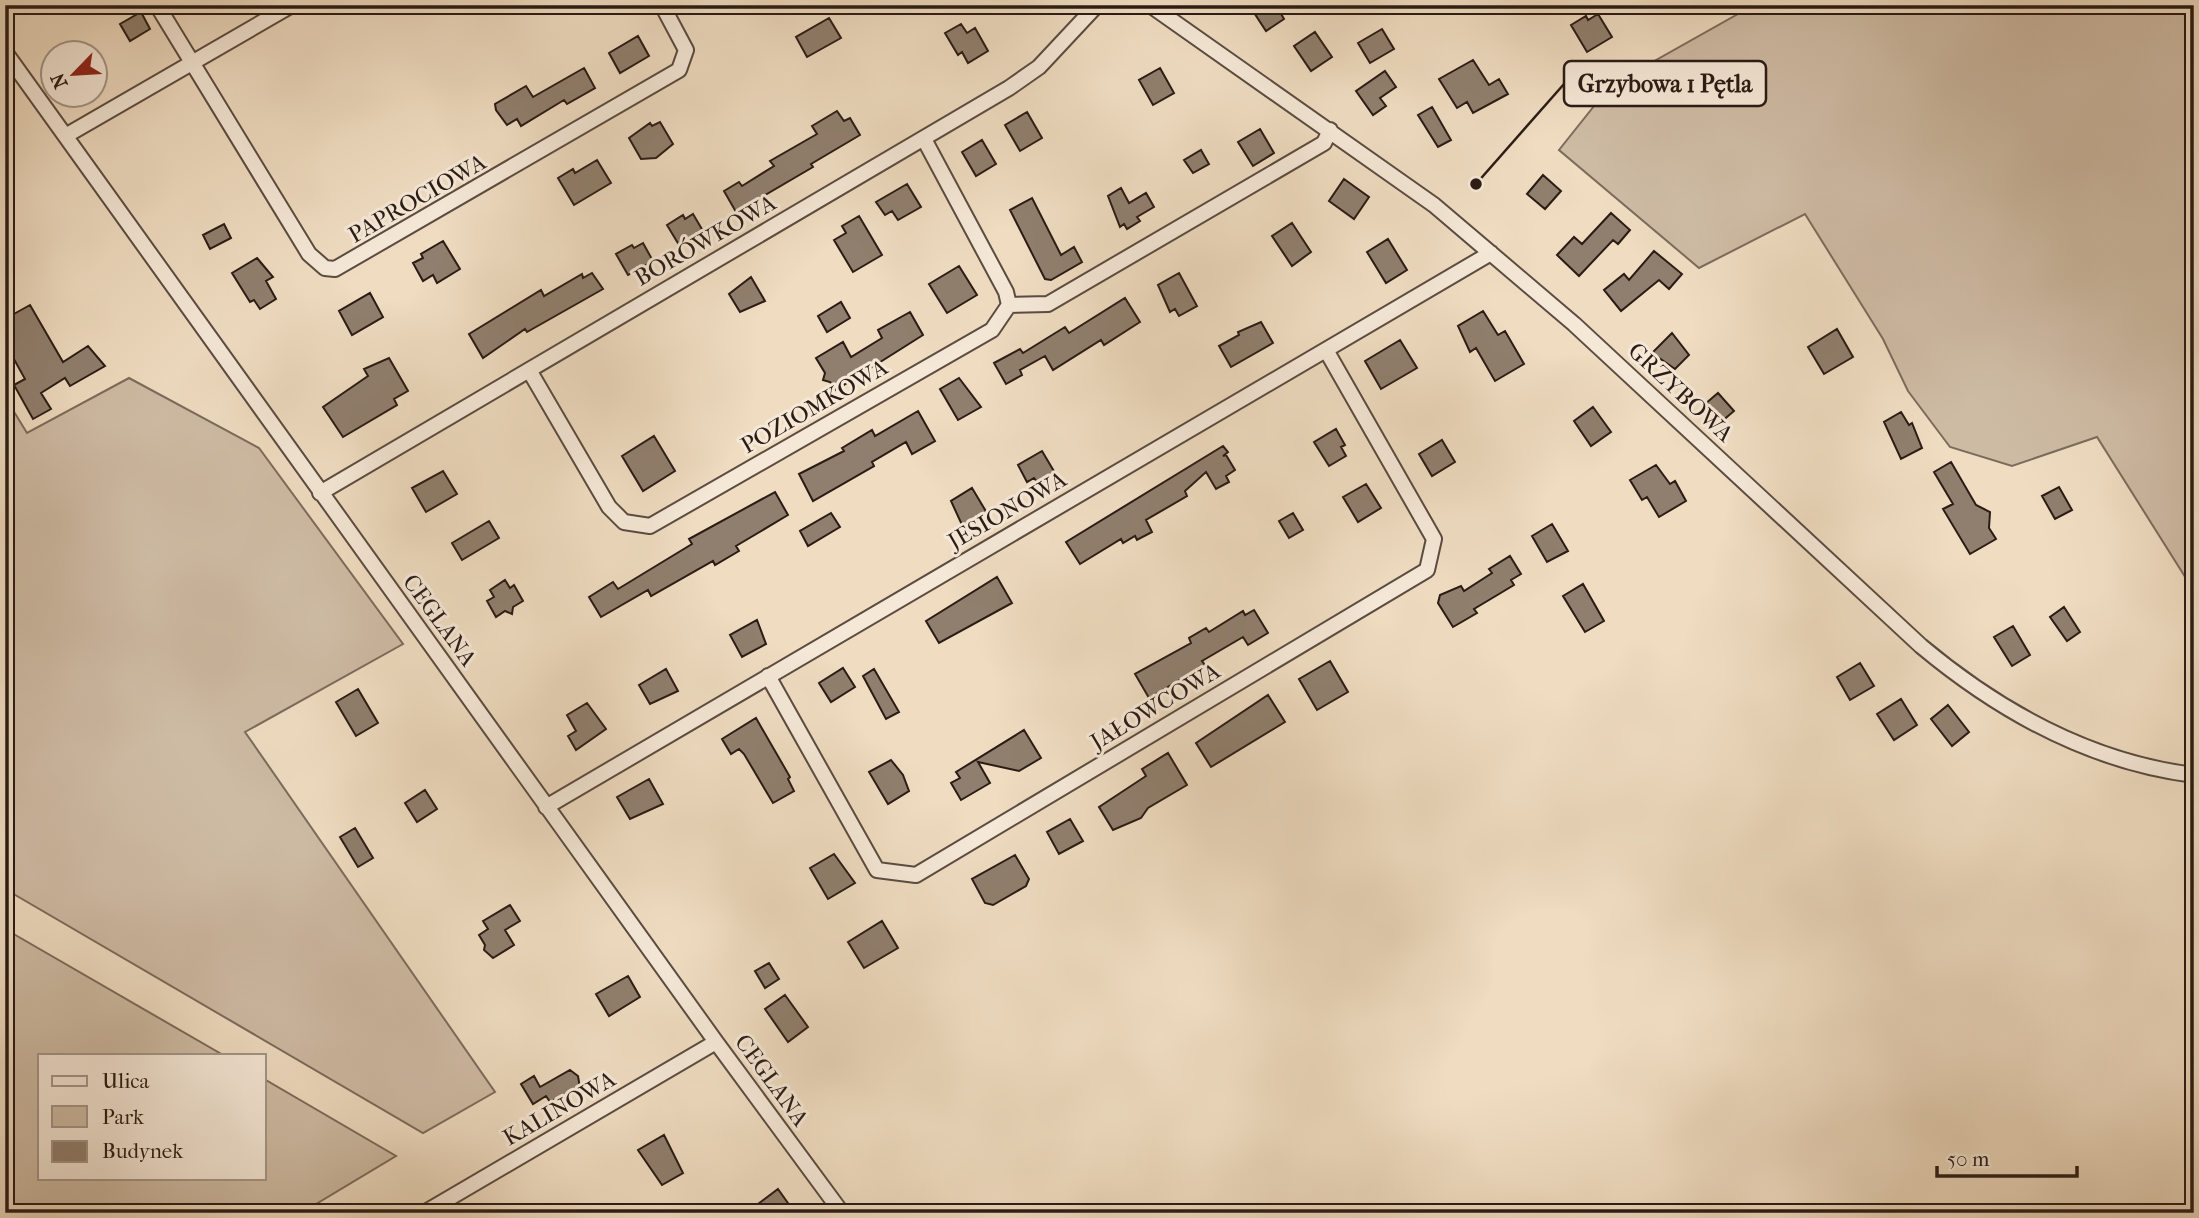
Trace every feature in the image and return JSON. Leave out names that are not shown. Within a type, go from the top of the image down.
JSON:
[{"type":"street","points":[[157,5],[192,62]]},
{"type":"street","points":[[67,135],[292,5]]},
{"type":"street","name":"PAPROCIOWA","points":[[192,62],[309,254],[325,268],[335,269],[679,70],[685,50],[662,5]]},
{"type":"street","name":"BORÓWKOWA","points":[[320,493],[923,139],[1039,66],[1097,5]]},
{"type":"street","name":"GRZYBOWA","points":[[1150,5],[1406,184],[1491,253],[1631,376],[1921,646],[1981,695],[2081,745],[2156,770],[2194,775]]},
{"type":"street","name":"CEGLANA","points":[[5,52],[67,135],[320,493],[842,1213]]},
{"type":"street","points":[[923,139],[999,274],[1009,305],[1048,304],[1324,143],[1330,130]]},
{"type":"street","name":"JESIONOWA","points":[[547,807],[1491,253]]},
{"type":"street","name":"POZIOMKOWA","points":[[529,370],[609,508],[624,522],[650,526],[992,330],[1009,305]]},
{"type":"street","name":"JAŁOWCOWA","points":[[768,676],[877,870],[916,876],[1427,570],[1434,539],[1326,350]]},
{"type":"street","name":"KALINOWA","points":[[424,1213],[716,1042]]},
{"type":"green space","points":[[1754,5],[2194,5],[2194,591],[2097,437],[2012,466],[1950,447],[1908,391],[1883,339],[1805,214],[1699,268],[1559,150],[1610,86]]},
{"type":"green space","points":[[129,378],[259,448],[403,644],[245,732],[495,1092],[423,1133],[5,889],[5,397],[27,433]]},
{"type":"green space","points":[[5,929],[221,1054],[38,1054],[38,1180],[266,1180],[266,1080],[396,1156],[301,1213],[5,1213]]},
{"type":"building","points":[[1249,5],[1276,5],[1284,19],[1266,31]]},
{"type":"building","points":[[141,12],[150,29],[130,41],[120,24]]},
{"type":"building","points":[[1598,14],[1612,37],[1587,52],[1571,25],[1586,16],[1588,20]]},
{"type":"building","points":[[829,18],[841,38],[807,57],[796,37]]},
{"type":"building","points":[[961,24],[967,33],[975,28],[988,51],[968,63],[962,52],[958,55],[945,33]]},
{"type":"building","points":[[1382,29],[1394,49],[1370,63],[1358,43]]},
{"type":"building","points":[[1315,32],[1332,57],[1311,71],[1294,46]]},
{"type":"building","points":[[638,36],[649,56],[620,73],[609,53]]},
{"type":"building","points":[[1473,60],[1489,85],[1499,79],[1508,94],[1473,113],[1467,102],[1457,108],[1439,79]]},
{"type":"building","points":[[584,68],[595,88],[567,104],[564,100],[521,126],[517,119],[507,125],[496,110],[495,104],[526,86],[533,97]]},
{"type":"building","points":[[1160,68],[1174,93],[1153,105],[1139,80]]},
{"type":"building","points":[[1385,71],[1396,87],[1380,98],[1386,106],[1373,115],[1356,91]]},
{"type":"building","points":[[1432,107],[1451,140],[1438,147],[1418,115]]},
{"type":"building","points":[[837,111],[844,121],[850,118],[860,135],[811,164],[813,167],[736,212],[724,191],[739,182],[742,186],[774,166],[770,161],[817,134],[812,126]]},
{"type":"building","points":[[1027,112],[1042,138],[1020,151],[1005,125]]},
{"type":"building","points":[[660,122],[673,144],[656,158],[641,159],[629,138],[650,123],[652,126]]},
{"type":"building","points":[[1260,129],[1274,153],[1253,166],[1238,142]]},
{"type":"building","points":[[982,140],[996,164],[976,176],[962,152]]},
{"type":"building","points":[[1201,150],[1209,164],[1193,173],[1184,160]]},
{"type":"building","points":[[597,160],[611,183],[574,205],[558,178],[573,169],[575,173]]},
{"type":"building","points":[[1543,175],[1561,191],[1545,209],[1527,194]]},
{"type":"building","points":[[1344,179],[1369,197],[1354,219],[1329,201]]},
{"type":"building","points":[[907,184],[921,207],[898,220],[892,211],[885,215],[876,202]]},
{"type":"building","points":[[1121,188],[1129,203],[1146,193],[1154,207],[1137,217],[1140,221],[1127,229],[1124,224],[1120,227],[1108,196]]},
{"type":"building","points":[[1032,198],[1061,255],[1074,247],[1082,262],[1051,280],[1045,279],[1010,210]]},
{"type":"building","points":[[1611,213],[1630,230],[1618,244],[1613,240],[1579,276],[1557,255],[1574,237],[1582,244]]},
{"type":"building","points":[[693,214],[703,231],[679,245],[667,225],[683,215],[685,219]]},
{"type":"building","points":[[859,216],[882,255],[853,272],[834,240],[846,233],[842,226]]},
{"type":"building","points":[[1292,223],[1311,252],[1292,266],[1272,236]]},
{"type":"building","points":[[224,224],[231,238],[210,249],[203,235]]},
{"type":"building","points":[[1388,239],[1407,270],[1386,283],[1367,252]]},
{"type":"building","points":[[443,241],[460,269],[437,283],[433,275],[423,281],[413,263],[423,258],[421,254]]},
{"type":"building","points":[[643,243],[653,261],[628,275],[616,254],[632,245],[634,248]]},
{"type":"building","points":[[1654,251],[1682,274],[1669,289],[1659,280],[1621,311],[1604,290],[1624,274],[1629,280]]},
{"type":"building","points":[[257,258],[273,277],[266,281],[276,299],[260,309],[254,300],[250,302],[232,273]]},
{"type":"building","points":[[959,266],[977,295],[947,313],[929,284]]},
{"type":"building","points":[[592,273],[603,289],[527,332],[525,329],[483,358],[469,334],[541,290],[544,296],[582,274],[583,278]]},
{"type":"building","points":[[1179,273],[1197,306],[1179,316],[1175,309],[1170,312],[1158,285]]},
{"type":"building","points":[[751,277],[765,301],[740,312],[729,294]]},
{"type":"building","points":[[370,293],[383,317],[352,335],[339,311]]},
{"type":"building","points":[[1125,298],[1140,322],[1104,345],[1101,340],[1053,370],[1045,356],[1020,370],[1022,375],[1006,384],[994,363],[1020,349],[1023,353],[1065,327],[1069,333]]},
{"type":"building","points":[[841,302],[850,318],[827,332],[818,316]]},
{"type":"building","points":[[30,305],[63,362],[88,346],[105,366],[70,386],[65,378],[41,393],[51,409],[33,419],[14,385],[25,379],[5,343],[5,319]]},
{"type":"building","points":[[1483,311],[1498,335],[1505,331],[1524,364],[1495,381],[1476,348],[1470,352],[1458,326]]},
{"type":"building","points":[[910,312],[923,335],[836,390],[830,382],[823,380],[825,373],[816,358],[843,342],[851,357],[882,338],[878,330]]},
{"type":"building","points":[[1261,322],[1273,343],[1231,367],[1219,346],[1239,335],[1238,332]]},
{"type":"building","points":[[1837,329],[1853,357],[1824,374],[1808,347]]},
{"type":"building","points":[[1672,333],[1689,355],[1675,369],[1652,353]]},
{"type":"building","points":[[1400,340],[1417,368],[1381,389],[1365,361]]},
{"type":"building","points":[[389,358],[408,391],[394,399],[397,405],[343,437],[323,407],[368,376],[364,369]]},
{"type":"building","points":[[959,378],[981,407],[958,420],[940,389]]},
{"type":"building","points":[[1718,393],[1734,411],[1721,422],[1705,404]]},
{"type":"building","points":[[1593,407],[1611,432],[1591,446],[1574,421]]},
{"type":"building","points":[[918,411],[935,441],[912,454],[906,442],[872,462],[874,466],[813,501],[799,474],[844,451],[842,448],[872,430],[875,436]]},
{"type":"building","points":[[1901,412],[1909,425],[1912,423],[1922,448],[1901,459],[1884,422]]},
{"type":"building","points":[[1336,429],[1345,445],[1341,447],[1346,456],[1329,466],[1314,442]]},
{"type":"building","points":[[654,436],[675,471],[643,491],[622,456]]},
{"type":"building","points":[[1442,440],[1455,462],[1432,476],[1419,454]]},
{"type":"building","points":[[1223,446],[1228,452],[1223,456],[1226,455],[1235,470],[1226,476],[1229,482],[1216,489],[1206,472],[1185,491],[1187,496],[1146,520],[1152,532],[1137,540],[1135,536],[1123,543],[1121,539],[1080,564],[1066,542]]},
{"type":"building","points":[[1042,451],[1055,473],[1038,483],[1034,478],[1027,482],[1018,465]]},
{"type":"building","points":[[1951,462],[1976,505],[1990,512],[1989,528],[1996,539],[1970,554],[1943,509],[1953,504],[1934,472]]},
{"type":"building","points":[[1656,465],[1670,484],[1675,481],[1686,501],[1659,517],[1647,497],[1642,500],[1630,480]]},
{"type":"building","points":[[443,471],[457,494],[426,512],[412,488]]},
{"type":"building","points":[[1366,484],[1381,508],[1358,522],[1343,497]]},
{"type":"building","points":[[2059,487],[2072,510],[2055,519],[2042,496]]},
{"type":"building","points":[[972,488],[987,513],[963,527],[951,501]]},
{"type":"building","points":[[775,492],[788,515],[736,546],[739,551],[715,565],[713,561],[651,596],[648,590],[601,617],[589,597],[613,582],[618,589],[692,544],[689,539]]},
{"type":"building","points":[[831,513],[840,527],[808,546],[800,531]]},
{"type":"building","points":[[1293,513],[1303,530],[1289,538],[1279,521]]},
{"type":"building","points":[[489,521],[499,538],[462,560],[452,543]]},
{"type":"building","points":[[1552,524],[1568,551],[1547,562],[1532,536]]},
{"type":"building","points":[[1510,556],[1521,574],[1511,580],[1514,585],[1474,609],[1477,613],[1453,627],[1438,603],[1440,595],[1461,586],[1464,591],[1492,573],[1489,569]]},
{"type":"building","points":[[997,577],[1012,603],[939,643],[926,621]]},
{"type":"building","points":[[505,580],[510,588],[514,585],[523,601],[513,607],[512,614],[505,611],[496,617],[487,601],[494,597],[490,590]]},
{"type":"building","points":[[1583,584],[1604,621],[1585,632],[1563,596]]},
{"type":"building","points":[[2064,607],[2080,632],[2067,641],[2050,617]]},
{"type":"building","points":[[1254,610],[1268,633],[1248,645],[1243,637],[1202,661],[1205,665],[1149,698],[1135,674],[1191,643],[1189,638],[1206,628],[1209,632],[1243,611],[1245,615]]},
{"type":"building","points":[[757,620],[766,644],[742,657],[730,635]]},
{"type":"building","points":[[2013,626],[2030,655],[2012,666],[1994,637]]},
{"type":"building","points":[[1330,661],[1348,692],[1317,710],[1299,679]]},
{"type":"building","points":[[1860,663],[1874,686],[1850,700],[1837,677]]},
{"type":"building","points":[[843,668],[855,687],[831,702],[819,683]]},
{"type":"building","points":[[666,669],[678,691],[650,704],[639,685]]},
{"type":"building","points":[[874,669],[899,712],[886,719],[863,676]]},
{"type":"building","points":[[358,689],[378,723],[356,736],[336,702]]},
{"type":"building","points":[[1268,695],[1285,722],[1211,767],[1196,743]]},
{"type":"building","points":[[1901,699],[1917,725],[1894,740],[1877,714]]},
{"type":"building","points":[[587,703],[606,729],[576,750],[568,736],[576,731],[567,715]]},
{"type":"building","points":[[1948,705],[1969,732],[1952,746],[1931,719]]},
{"type":"building","points":[[756,718],[790,777],[788,779],[794,791],[773,803],[744,754],[739,749],[731,754],[722,739]]},
{"type":"building","points":[[1024,730],[1041,758],[1019,771],[978,762],[990,783],[961,800],[951,783],[960,778],[956,772]]},
{"type":"building","points":[[1168,753],[1187,785],[1148,808],[1141,818],[1113,830],[1099,807],[1146,776],[1142,769]]},
{"type":"building","points":[[891,760],[903,775],[909,791],[888,804],[869,772]]},
{"type":"building","points":[[649,779],[663,804],[630,819],[617,797]]},
{"type":"building","points":[[425,790],[437,809],[417,822],[405,803]]},
{"type":"building","points":[[1070,819],[1083,841],[1059,854],[1047,832]]},
{"type":"building","points":[[355,828],[373,858],[358,867],[340,837]]},
{"type":"building","points":[[834,854],[855,883],[828,899],[810,868]]},
{"type":"building","points":[[1015,855],[1029,879],[1026,886],[993,905],[985,903],[972,879]]},
{"type":"building","points":[[510,905],[520,921],[505,930],[514,945],[493,958],[484,950],[485,945],[479,935],[488,929],[483,921]]},
{"type":"building","points":[[882,921],[898,948],[864,968],[848,942]]},
{"type":"building","points":[[769,963],[779,979],[765,988],[755,971]]},
{"type":"building","points":[[628,976],[640,997],[609,1016],[596,994]]},
{"type":"building","points":[[785,995],[808,1027],[788,1042],[765,1009]]},
{"type":"building","points":[[570,1070],[578,1076],[580,1088],[558,1100],[557,1098],[550,1102],[546,1096],[533,1104],[521,1084],[534,1076],[540,1087]]},
{"type":"building","points":[[664,1135],[683,1173],[662,1185],[638,1150]]},
{"type":"building","points":[[778,1189],[795,1213],[746,1213]]},
{"type":"place","name":"Grzybowa 1 Pętla","points":[[1476,184]]}]
